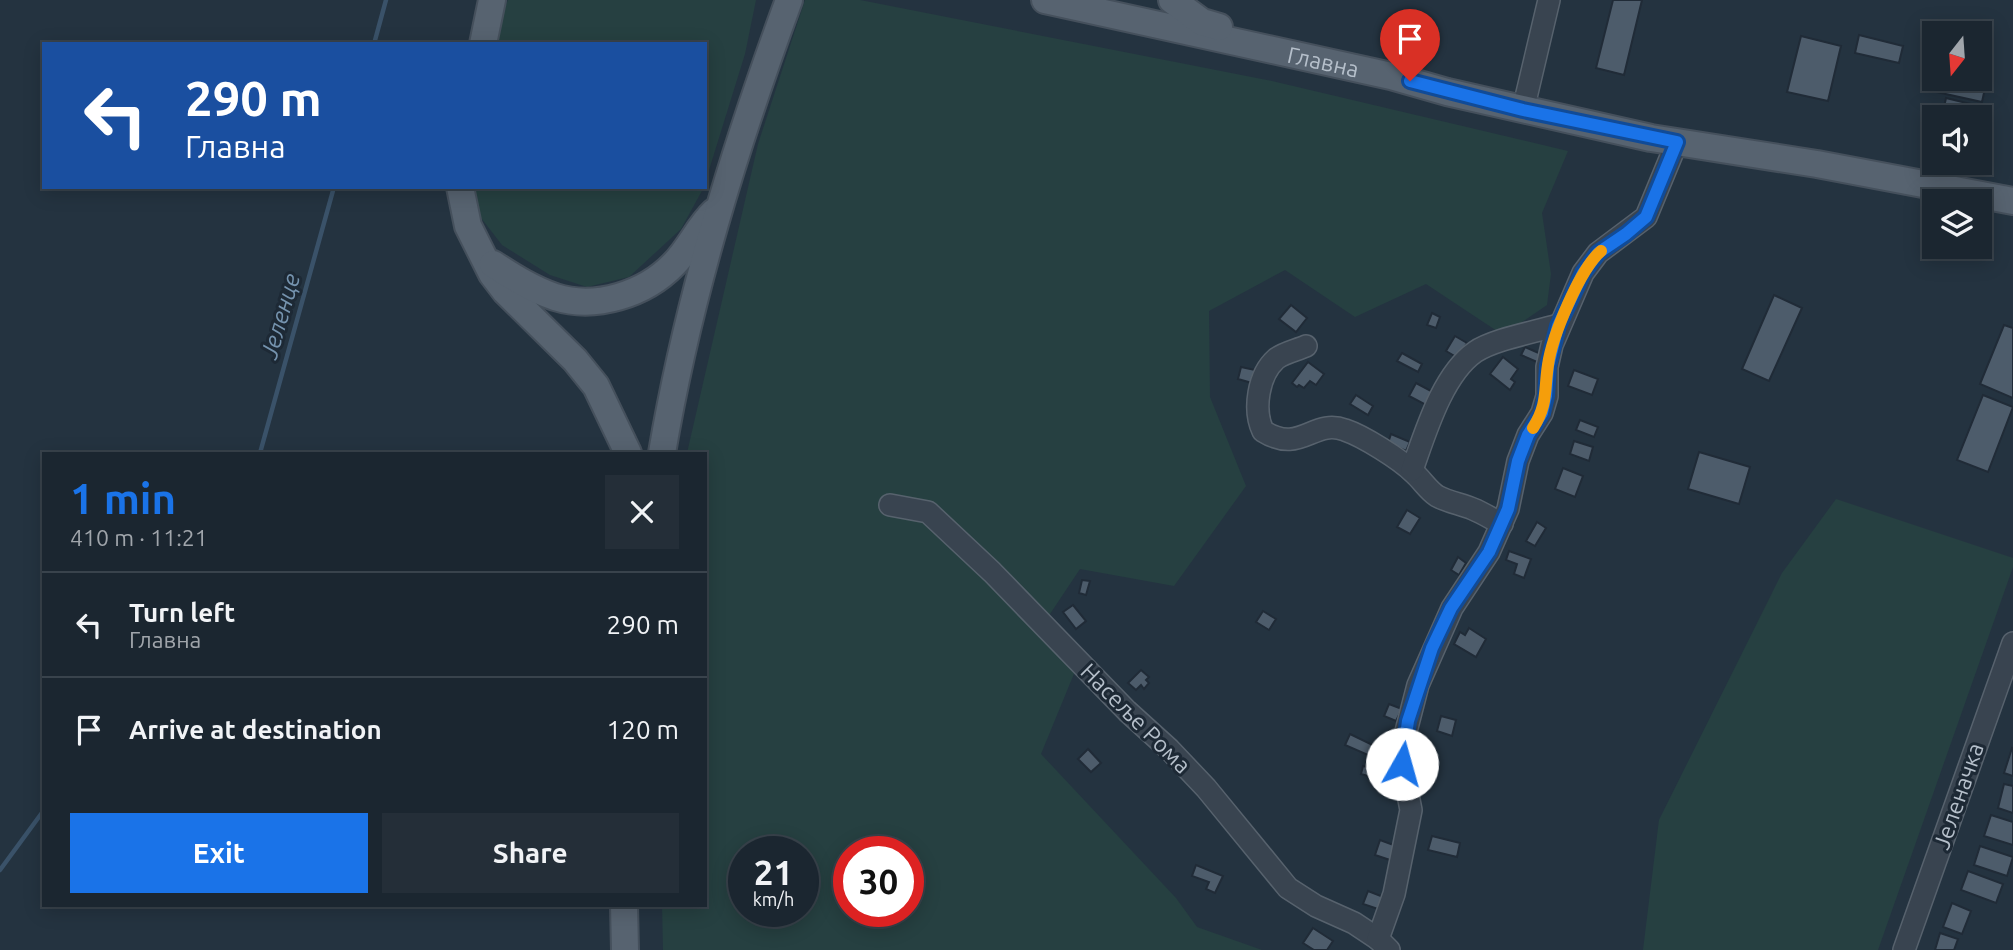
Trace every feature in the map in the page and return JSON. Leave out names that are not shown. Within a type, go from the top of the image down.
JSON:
[{"type":"main road","points":[[483,42],[492,0]]},
{"type":"main road","points":[[662,452],[671,396],[719,208],[789,0]]},
{"type":"main road","name":"Главна","points":[[1045,0],[1138,10],[1262,47],[1523,110],[1677,142],[1817,164],[2013,201]]},
{"type":"main road","points":[[1172,0],[1202,22],[1233,32],[1262,47]]},
{"type":"main road","points":[[460,189],[468,226],[505,291],[575,360],[596,386],[628,452]]},
{"type":"main road","points":[[485,259],[517,280],[557,298],[606,300],[630,293],[658,278],[678,260],[705,222],[719,208]]},
{"type":"main road","points":[[624,907],[625,950]]},
{"type":"street","points":[[1523,110],[1549,0]]},
{"type":"street","name":"Насеље Рома","points":[[890,505],[928,512],[992,572],[1206,788],[1287,888],[1316,906],[1354,923],[1384,945],[1411,810],[1402,753],[1418,685],[1451,608],[1489,552],[1502,524],[1508,509],[1518,461],[1528,435],[1542,413],[1548,366],[1559,325],[1583,273],[1598,253],[1646,217],[1677,142]]},
{"type":"street","points":[[1412,470],[1430,420],[1453,375],[1467,359],[1488,345],[1559,325]]},
{"type":"street","points":[[1306,346],[1277,358],[1268,368],[1257,409],[1263,431],[1275,439],[1286,441],[1328,427],[1342,428],[1358,435],[1412,470],[1436,495],[1485,514],[1502,524]]},
{"type":"street","name":"Јеленачка","points":[[1904,950],[2013,643]]},
{"type":"green space","points":[[508,0],[756,0],[745,54],[707,177],[707,42],[496,42]]},
{"type":"green space","points":[[805,0],[860,0],[1272,81],[1568,151],[1542,213],[1551,274],[1547,305],[1503,335],[1426,284],[1355,317],[1285,270],[1209,311],[1210,397],[1246,486],[1174,586],[1080,569],[1046,620],[1078,664],[1041,754],[1176,898],[1197,927],[1262,950],[663,950],[662,907],[707,907],[707,452],[687,452],[758,144]]},
{"type":"green space","points":[[471,189],[703,189],[681,229],[629,277],[587,287],[550,275],[502,245],[471,205]]},
{"type":"green space","points":[[1836,499],[2013,558],[2013,567],[1878,950],[1643,950],[1659,820],[1782,573]]},
{"type":"building","points":[[1613,0],[1642,0],[1624,75],[1596,68]]},
{"type":"building","points":[[1859,35],[1903,46],[1899,63],[1855,53]]},
{"type":"building","points":[[1801,36],[1841,46],[1828,101],[1787,92]]},
{"type":"building","points":[[1932,91],[1984,91],[1982,102]]},
{"type":"building","points":[[1946,98],[1975,105],[1945,105]]},
{"type":"building","points":[[1774,295],[1802,308],[1769,381],[1742,369]]},
{"type":"building","points":[[1291,305],[1307,318],[1296,332],[1279,319]]},
{"type":"building","points":[[1432,313],[1440,317],[1436,328],[1427,325]]},
{"type":"building","points":[[2004,325],[2013,328],[2013,398],[1980,384]]},
{"type":"building","points":[[1455,336],[1467,343],[1458,358],[1446,351]]},
{"type":"building","points":[[1525,347],[1541,354],[1537,362],[1521,355]]},
{"type":"building","points":[[1402,353],[1422,364],[1418,372],[1397,361]]},
{"type":"building","points":[[1503,357],[1518,369],[1511,379],[1515,382],[1510,390],[1490,374]]},
{"type":"building","points":[[1308,362],[1324,374],[1316,385],[1310,381],[1304,388],[1299,385],[1297,387],[1292,383]]},
{"type":"building","points":[[1241,367],[1255,370],[1252,383],[1238,379]]},
{"type":"building","points":[[1574,370],[1598,379],[1592,395],[1568,386]]},
{"type":"building","points":[[1416,383],[1433,392],[1426,405],[1409,396]]},
{"type":"building","points":[[1356,395],[1373,406],[1368,415],[1350,404]]},
{"type":"building","points":[[1983,395],[2013,407],[1988,472],[1957,460]]},
{"type":"building","points":[[1580,420],[1598,427],[1594,437],[1576,430]]},
{"type":"building","points":[[1391,434],[1410,442],[1406,451],[1388,443]]},
{"type":"building","points":[[1574,441],[1593,447],[1589,461],[1570,454]]},
{"type":"building","points":[[1699,452],[1750,467],[1739,504],[1688,489]]},
{"type":"building","points":[[1563,468],[1583,476],[1575,497],[1555,489]]},
{"type":"building","points":[[1407,510],[1420,518],[1410,534],[1397,527]]},
{"type":"building","points":[[1537,522],[1546,528],[1535,546],[1526,541]]},
{"type":"building","points":[[1509,551],[1531,559],[1524,578],[1514,574],[1517,564],[1506,560]]},
{"type":"building","points":[[1458,557],[1466,563],[1459,575],[1451,570]]},
{"type":"building","points":[[1082,580],[1090,581],[1086,595],[1079,593]]},
{"type":"building","points":[[1073,605],[1086,621],[1076,629],[1063,612]]},
{"type":"building","points":[[1263,611],[1276,619],[1269,630],[1256,622]]},
{"type":"building","points":[[1469,628],[1486,639],[1476,657],[1454,644],[1460,632],[1465,635]]},
{"type":"building","points":[[1141,670],[1149,677],[1146,680],[1149,683],[1144,689],[1141,685],[1136,690],[1128,683]]},
{"type":"building","points":[[1389,704],[1402,709],[1396,721],[1384,716]]},
{"type":"building","points":[[1441,716],[1456,720],[1452,736],[1437,731]]},
{"type":"building","points":[[1350,734],[1381,749],[1377,759],[1345,745]]},
{"type":"building","points":[[1088,749],[1101,763],[1091,772],[1078,759]]},
{"type":"building","points":[[2013,749],[2013,776],[2004,773]]},
{"type":"building","points":[[1363,766],[1380,770],[1378,779],[1361,774]]},
{"type":"building","points":[[2004,784],[2013,786],[2013,813],[1998,808]]},
{"type":"building","points":[[1991,815],[2013,822],[2013,845],[1984,836]]},
{"type":"building","points":[[1432,836],[1460,843],[1457,857],[1428,850]]},
{"type":"building","points":[[1380,840],[1399,847],[1393,861],[1375,855]]},
{"type":"building","points":[[1980,846],[2013,857],[2007,876],[1974,865]]},
{"type":"building","points":[[1196,865],[1223,876],[1215,893],[1206,889],[1209,882],[1192,876]]},
{"type":"building","points":[[1968,871],[2003,884],[1996,903],[1961,890]]},
{"type":"building","points":[[1368,891],[1386,898],[1381,910],[1363,904]]},
{"type":"building","points":[[1952,903],[1971,911],[1962,934],[1943,927]]},
{"type":"building","points":[[1313,928],[1333,941],[1327,950],[1314,950],[1303,943]]},
{"type":"building","points":[[1940,933],[1958,939],[1954,950],[1935,950]]},
{"type":"waterway","name":"Јеленце","points":[[375,42],[386,0]]},
{"type":"waterway","name":"Јеленце","points":[[260,452],[333,189]]},
{"type":"waterway","name":"Јеленце","points":[[0,870],[42,813]]},
{"type":"slow traffic","points":[[1533,428],[1542,413],[1548,366],[1558,326],[1583,273],[1601,251]]},
{"type":"route","points":[[1402,764],[1408,721],[1432,648],[1451,608],[1489,552],[1508,509],[1518,461],[1528,435],[1542,413],[1548,366],[1558,326],[1583,273],[1598,253],[1646,217],[1677,142],[1523,110],[1410,81]]}]
